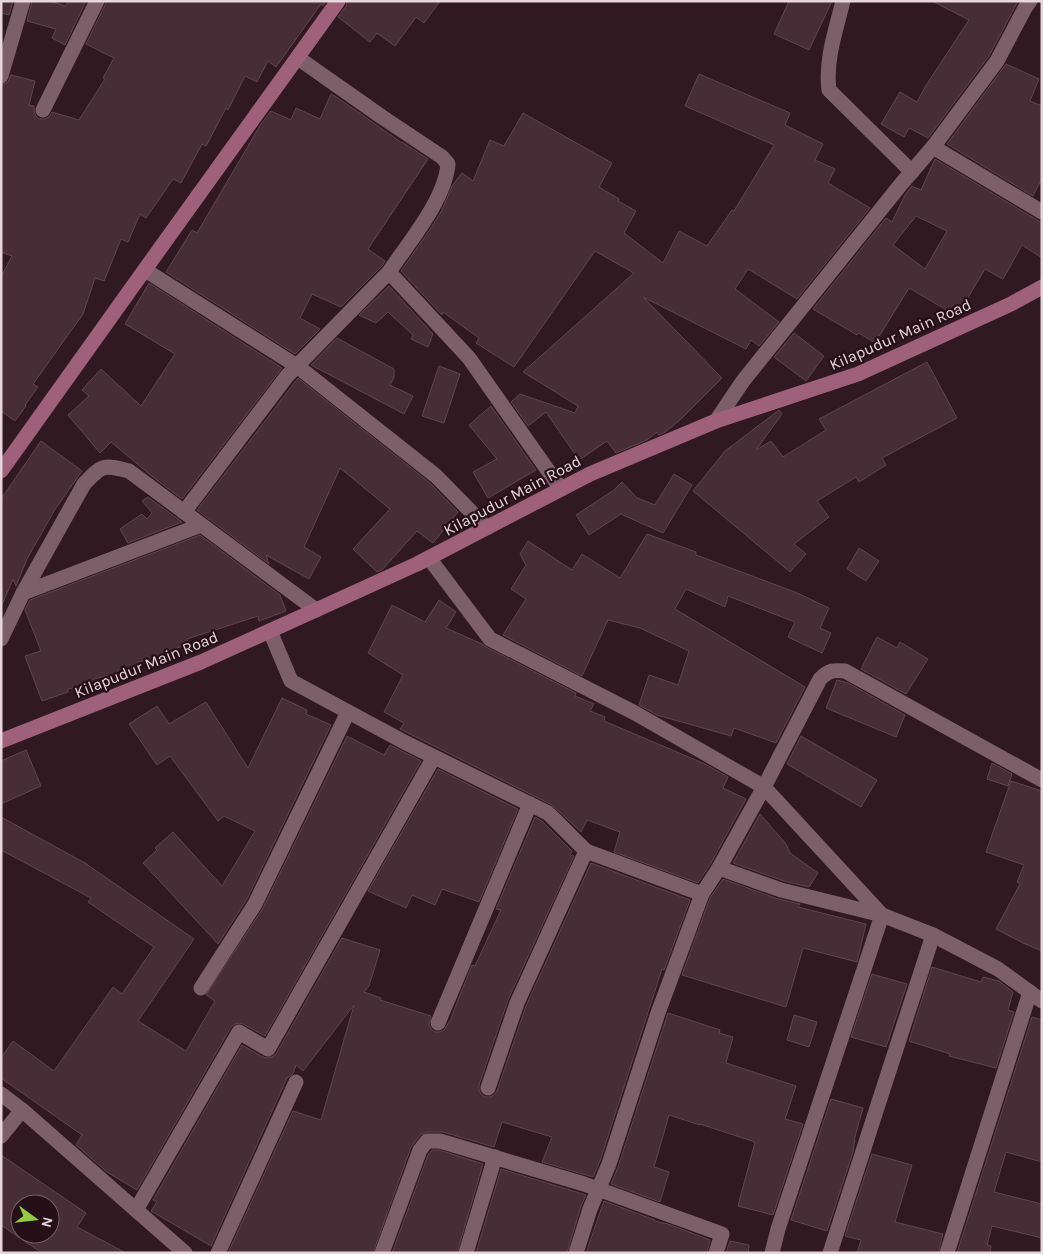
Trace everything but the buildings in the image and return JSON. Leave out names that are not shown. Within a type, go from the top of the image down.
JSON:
[{"type":"street","points":[[1,76],[23,1]]},
{"type":"street","points":[[43,110],[97,1]]},
{"type":"street","points":[[1,472],[338,1]]},
{"type":"street","points":[[843,1],[828,64],[827,78],[829,90],[912,172]]},
{"type":"street","points":[[716,421],[743,381],[932,147],[997,61],[1030,1]]},
{"type":"street","points":[[184,512],[287,376],[389,272],[435,205],[447,171],[448,164],[442,157],[298,58]]},
{"type":"street","points":[[932,147],[1042,212]]},
{"type":"street","points":[[145,270],[297,366],[436,476],[487,528]]},
{"type":"street","points":[[389,272],[469,358],[561,489]]},
{"type":"street","name":"Kilapudur Main Road","points":[[1,741],[201,662],[270,631],[429,558],[590,474],[716,421],[858,374],[1042,288]]},
{"type":"street","points":[[1,639],[23,593],[84,484],[104,466],[129,471],[316,610]]},
{"type":"street","points":[[23,593],[201,525]]},
{"type":"street","points":[[429,558],[490,639],[635,713],[764,787],[882,915]]},
{"type":"street","points":[[270,631],[292,681],[434,757],[548,813],[586,851],[702,894]]},
{"type":"street","points":[[576,1253],[590,1209],[609,1164],[658,1013],[702,894],[764,787],[820,679],[826,673],[834,670],[845,671],[856,676],[1042,780]]},
{"type":"street","points":[[201,988],[254,904],[348,712]]},
{"type":"street","points":[[136,1210],[239,1032],[268,1049],[434,757]]},
{"type":"street","points":[[438,1023],[530,804]]},
{"type":"street","points":[[488,1088],[517,1003],[586,851]]},
{"type":"street","points":[[718,868],[781,890],[882,915],[933,935],[998,969],[1036,996],[947,1253]]},
{"type":"street","points":[[772,1253],[781,1220],[882,915]]},
{"type":"street","points":[[830,1253],[933,935]]},
{"type":"street","points":[[218,1253],[296,1082]]},
{"type":"street","points":[[1,1094],[22,1110],[185,1253]]},
{"type":"street","points":[[1,1136],[22,1110]]},
{"type":"street","points":[[382,1253],[420,1150],[427,1142],[440,1141],[598,1190],[722,1234],[716,1253]]},
{"type":"street","points":[[466,1253],[495,1157]]}]
